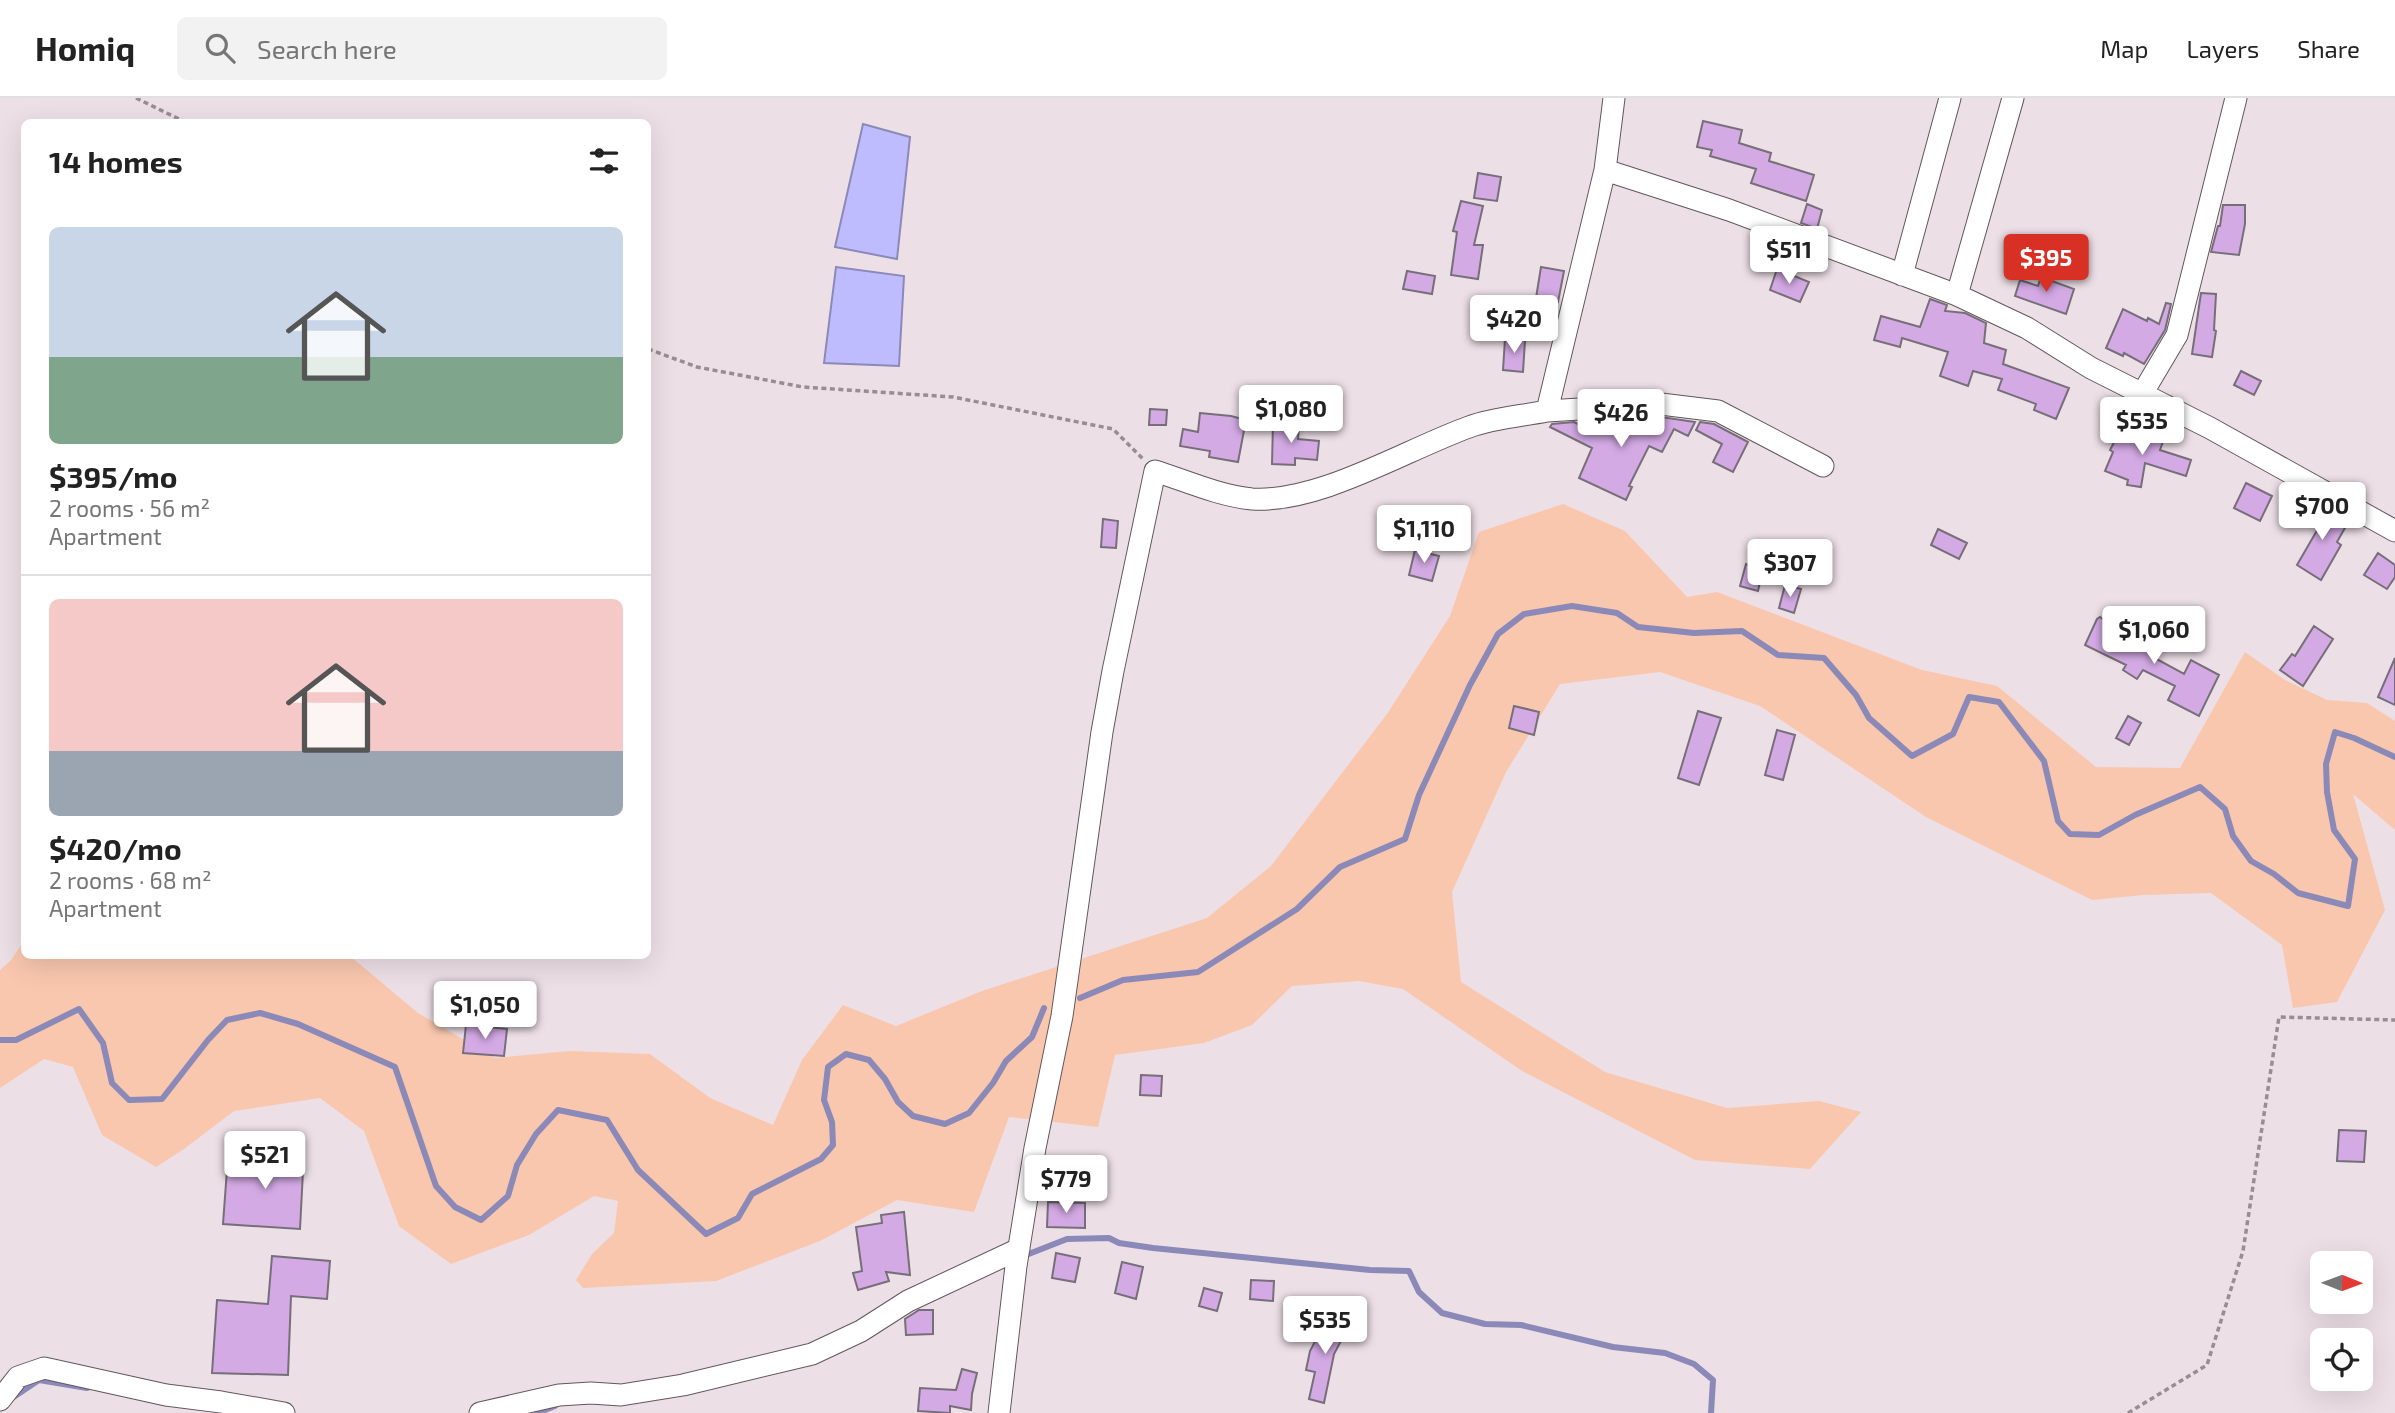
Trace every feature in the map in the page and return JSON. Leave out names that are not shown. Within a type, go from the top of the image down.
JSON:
[{"type":"street","points":[[1547,411],[1605,170],[1614,98]]},
{"type":"street","points":[[1902,275],[1950,98]]},
{"type":"street","points":[[1957,295],[2013,98]]},
{"type":"street","points":[[2142,394],[2178,335],[2236,98]]},
{"type":"street","points":[[1605,170],[1729,210],[1957,295],[2027,328],[2091,368],[2269,460],[2395,531]]},
{"type":"street","points":[[999,1413],[1019,1250],[1035,1148],[1062,1016],[1113,671],[1155,471],[1214,491],[1253,499],[1301,495],[1389,462],[1470,426],[1547,411],[1661,404],[1718,411],[1823,466]]},
{"type":"street","points":[[480,1413],[559,1395],[621,1395],[683,1385],[812,1354],[861,1331],[908,1301],[1019,1250]]},
{"type":"street","points":[[0,1400],[18,1377],[44,1368],[166,1395],[284,1413]]},
{"type":"path","points":[[136,98],[179,119]]},
{"type":"path","points":[[651,350],[697,368],[803,387],[953,397],[1113,429],[1155,471]]},
{"type":"path","points":[[2128,1413],[2207,1365],[2243,1251],[2279,1017],[2395,1020]]},
{"type":"shaded area","points":[[1563,504],[1625,531],[1687,597],[1717,592],[1922,670],[1997,686],[2096,767],[2180,768],[2245,652],[2285,680],[2327,700],[2367,703],[2395,721],[2395,830],[2353,794],[2385,910],[2337,1002],[2293,1008],[2282,945],[2211,893],[2092,900],[1926,817],[1760,706],[1660,672],[1560,684],[1506,772],[1452,892],[1461,982],[1605,1072],[1727,1108],[1819,1101],[1861,1112],[1810,1169],[1695,1160],[1522,1071],[1403,989],[1359,981],[1292,986],[1252,1025],[1204,1043],[1115,1055],[1098,1127],[1009,1117],[974,1212],[897,1200],[820,1241],[716,1281],[583,1288],[576,1280],[592,1254],[614,1233],[618,1201],[594,1196],[529,1235],[451,1264],[399,1226],[364,1131],[320,1098],[234,1111],[156,1167],[102,1135],[73,1067],[44,1059],[0,1088],[0,970],[21,945],[21,959],[354,959],[418,1013],[495,1058],[569,1051],[650,1054],[710,1098],[773,1125],[802,1060],[843,1005],[896,1026],[982,991],[1207,918],[1271,866],[1387,714],[1450,616],[1479,532]]},
{"type":"water","points":[[863,124],[910,137],[897,259],[835,247]]},
{"type":"water","points":[[836,267],[904,276],[899,366],[824,363]]},
{"type":"building","points":[[1703,121],[1742,130],[1739,143],[1771,153],[1769,161],[1814,175],[1806,201],[1751,183],[1756,169],[1710,156],[1712,150],[1697,147]]},
{"type":"building","points":[[1478,173],[1501,177],[1497,201],[1474,198]]},
{"type":"building","points":[[1461,201],[1483,206],[1474,245],[1483,245],[1478,279],[1451,275],[1457,232],[1453,231]]},
{"type":"building","points":[[1807,204],[1822,210],[1817,229],[1801,223]]},
{"type":"building","points":[[2223,205],[2245,205],[2245,224],[2239,255],[2211,252],[2220,226]]},
{"type":"building","points":[[1541,267],[1564,271],[1558,302],[1536,298]]},
{"type":"building","points":[[1777,269],[1809,282],[1800,302],[1770,290]]},
{"type":"building","points":[[1407,271],[1435,276],[1432,294],[1403,289]]},
{"type":"building","points":[[2041,277],[2074,289],[2066,314],[2015,296],[2020,280],[2038,286]]},
{"type":"building","points":[[2201,293],[2216,294],[2216,331],[2212,357],[2192,354]]},
{"type":"building","points":[[1930,299],[1947,305],[1945,311],[1965,313],[1986,323],[1984,343],[2006,350],[2003,364],[2069,388],[2056,419],[2034,410],[2036,404],[1998,390],[2002,379],[1973,371],[1968,386],[1940,376],[1948,352],[1902,338],[1900,347],[1874,340],[1881,316],[1920,327]]},
{"type":"building","points":[[2166,303],[2171,304],[2165,330],[2144,364],[2124,353],[2123,356],[2106,348],[2123,309],[2159,324]]},
{"type":"building","points":[[1505,339],[1525,340],[1523,372],[1503,370]]},
{"type":"building","points":[[2241,371],[2261,381],[2254,395],[2234,385]]},
{"type":"building","points":[[1150,409],[1167,410],[1166,425],[1149,425]]},
{"type":"building","points":[[1200,413],[1246,420],[1238,462],[1209,457],[1210,451],[1180,446],[1183,429],[1198,432]]},
{"type":"building","points":[[1661,417],[1695,422],[1688,436],[1674,429],[1662,452],[1649,446],[1629,486],[1632,487],[1626,500],[1579,478],[1592,448],[1550,427],[1552,424],[1574,422],[1596,433],[1603,421],[1623,419],[1640,428],[1645,418]]},
{"type":"building","points":[[1700,422],[1714,424],[1748,442],[1733,472],[1713,462],[1722,444],[1696,430]]},
{"type":"building","points":[[1273,423],[1299,425],[1298,439],[1319,441],[1317,460],[1295,458],[1295,465],[1272,464]]},
{"type":"building","points":[[2121,429],[2138,437],[2141,429],[2165,436],[2160,450],[2191,460],[2186,476],[2145,463],[2141,487],[2127,485],[2128,480],[2105,471],[2113,452],[2110,450]]},
{"type":"building","points":[[2246,483],[2272,496],[2260,521],[2234,508]]},
{"type":"building","points":[[2317,503],[2333,512],[2331,517],[2346,526],[2337,542],[2341,545],[2321,580],[2297,565],[2319,527],[2307,521]]},
{"type":"building","points":[[1103,519],[1118,521],[1116,548],[1101,547]]},
{"type":"building","points":[[1938,529],[1967,543],[1959,559],[1931,545]]},
{"type":"building","points":[[1415,550],[1439,556],[1432,581],[1409,575]]},
{"type":"building","points":[[2378,553],[2395,565],[2395,577],[2387,589],[2364,575]]},
{"type":"building","points":[[1746,564],[1763,569],[1758,591],[1740,586]]},
{"type":"building","points":[[1785,585],[1801,589],[1794,613],[1779,608]]},
{"type":"building","points":[[2100,617],[2111,625],[2125,629],[2123,633],[2155,649],[2151,656],[2184,674],[2191,660],[2219,675],[2199,716],[2168,700],[2175,686],[2143,670],[2137,679],[2123,670],[2126,665],[2085,645]]},
{"type":"building","points":[[2314,626],[2333,639],[2303,686],[2280,670],[2292,654],[2295,656]]},
{"type":"building","points":[[2395,658],[2395,705],[2378,697]]},
{"type":"building","points":[[1514,706],[1539,712],[1534,735],[1509,728]]},
{"type":"building","points":[[1698,711],[1721,718],[1699,785],[1678,778]]},
{"type":"building","points":[[2128,716],[2141,723],[2129,745],[2116,738]]},
{"type":"building","points":[[1777,730],[1795,735],[1783,780],[1765,775]]},
{"type":"building","points":[[466,1025],[507,1029],[504,1056],[463,1053]]},
{"type":"building","points":[[1141,1075],[1162,1076],[1161,1096],[1140,1095]]},
{"type":"building","points":[[2339,1130],[2366,1131],[2364,1162],[2337,1161]]},
{"type":"building","points":[[270,1150],[304,1152],[300,1229],[223,1224],[228,1156],[269,1160]]},
{"type":"building","points":[[1048,1202],[1085,1203],[1085,1228],[1047,1227]]},
{"type":"building","points":[[904,1212],[910,1275],[886,1272],[889,1281],[858,1290],[853,1273],[862,1271],[856,1227],[882,1223],[881,1215]]},
{"type":"building","points":[[1056,1253],[1080,1258],[1075,1282],[1052,1278]]},
{"type":"building","points":[[272,1256],[330,1261],[327,1299],[291,1296],[288,1375],[212,1373],[217,1300],[268,1304]]},
{"type":"building","points":[[1122,1262],[1143,1267],[1136,1299],[1115,1293]]},
{"type":"building","points":[[1251,1280],[1274,1281],[1273,1301],[1250,1299]]},
{"type":"building","points":[[1204,1288],[1222,1293],[1217,1311],[1199,1306]]},
{"type":"building","points":[[919,1310],[933,1310],[933,1334],[906,1335],[905,1319]]},
{"type":"building","points":[[1329,1315],[1349,1326],[1334,1354],[1324,1403],[1309,1399],[1315,1372],[1306,1370],[1310,1351]]},
{"type":"building","points":[[962,1369],[977,1373],[971,1410],[950,1406],[950,1413],[918,1411],[920,1388],[956,1390]]},
{"type":"waterway","points":[[1080,998],[1123,980],[1198,972],[1297,909],[1340,867],[1405,839],[1419,795],[1470,685],[1498,634],[1524,614],[1572,606],[1617,613],[1638,627],[1694,633],[1742,631],[1778,655],[1824,658],[1856,695],[1869,718],[1912,756],[1953,734],[1969,697],[1999,702],[2044,761],[2058,821],[2070,834],[2099,835],[2135,815],[2200,787],[2225,809],[2233,836],[2251,861],[2274,874],[2298,893],[2348,906],[2355,859],[2334,830],[2327,792],[2326,764],[2335,732],[2395,757]]},
{"type":"waterway","points":[[0,1040],[16,1040],[79,1009],[103,1043],[112,1083],[129,1100],[162,1099],[227,1020],[260,1013],[298,1024],[395,1067],[436,1186],[455,1207],[481,1220],[508,1196],[517,1165],[536,1134],[558,1110],[607,1120],[638,1170],[706,1234],[738,1218],[752,1194],[821,1159],[833,1145],[832,1122],[824,1100],[828,1067],[846,1054],[869,1060],[885,1079],[898,1102],[913,1116],[945,1124],[969,1113],[993,1083],[1006,1061],[1032,1037],[1044,1008]]},
{"type":"waterway","points":[[1021,1257],[1067,1239],[1109,1238],[1119,1243],[1153,1248],[1370,1270],[1409,1271],[1419,1292],[1442,1313],[1485,1324],[1521,1325],[1613,1347],[1665,1353],[1694,1364],[1713,1380],[1711,1413]]},
{"type":"waterway","points":[[12,1398],[39,1380],[87,1388]]},
{"type":"waterway","points":[[537,1413],[555,1406]]}]
